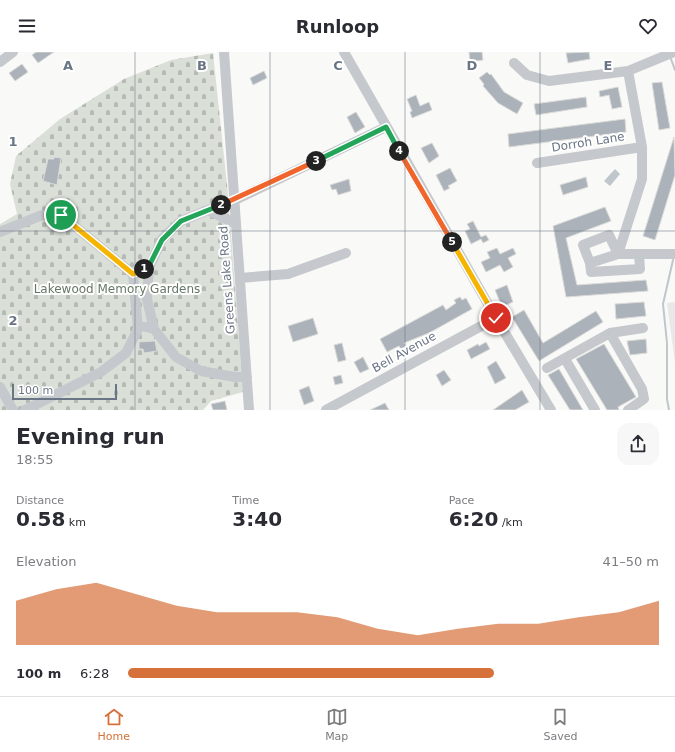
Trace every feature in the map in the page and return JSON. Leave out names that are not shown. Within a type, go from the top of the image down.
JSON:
[{"type":"street","points":[[0,62],[13,52]]},
{"type":"street","name":"Greens Lake Road","points":[[224,52],[233,201],[236,224],[249,410]]},
{"type":"street","points":[[344,52],[496,318],[551,410]]},
{"type":"street","points":[[514,63],[527,75],[549,81],[628,71],[674,52]]},
{"type":"street","points":[[618,254],[642,179],[642,147],[628,71]]},
{"type":"street","points":[[246,377],[235,377],[201,371],[176,357],[154,329],[147,299],[148,268],[162,240],[181,221],[233,201],[386,127]]},
{"type":"street","name":"Dorroh Lane","points":[[537,163],[642,147]]},
{"type":"street","points":[[208,210],[236,224]]},
{"type":"street","points":[[0,232],[42,215],[61,215],[133,274],[138,329],[126,353],[101,372],[25,410]]},
{"type":"street","points":[[618,254],[609,235],[583,245],[590,263],[591,272],[640,269],[639,254]]},
{"type":"street","points":[[240,278],[288,274],[346,253]]},
{"type":"street","points":[[590,263],[618,254],[675,254]]},
{"type":"street","points":[[133,274],[148,268]]},
{"type":"street","name":"Bell Avenue","points":[[326,410],[496,318]]},
{"type":"street","points":[[138,325],[154,329]]},
{"type":"street","points":[[547,368],[610,333],[643,328]]},
{"type":"street","points":[[610,333],[642,388],[644,399],[628,410]]},
{"type":"street","points":[[565,359],[595,410]]},
{"type":"street","points":[[0,387],[13,410]]},
{"type":"shaded area","points":[[615,169],[620,174],[610,186],[604,181]]},
{"type":"shaded area","points":[[675,302],[675,363],[667,303]]},
{"type":"green space","name":"Lakewood Memory Gardens","points":[[213,53],[228,194],[243,392],[211,401],[203,410],[0,410],[0,224],[17,214],[10,184],[16,156],[60,119],[124,79],[171,60]]},
{"type":"building","points":[[36,52],[54,52],[38,63],[32,55]]},
{"type":"building","points":[[469,52],[482,52],[483,60],[470,62]]},
{"type":"building","points":[[589,52],[590,59],[568,63],[566,53]]},
{"type":"building","points":[[22,64],[28,72],[15,81],[9,73]]},
{"type":"building","points":[[264,71],[267,78],[253,85],[250,78]]},
{"type":"building","points":[[487,72],[490,75],[491,74],[504,92],[523,103],[517,114],[498,103],[483,86],[484,84],[479,78]]},
{"type":"building","points":[[662,82],[670,128],[659,130],[652,83]]},
{"type":"building","points":[[618,87],[622,107],[612,109],[609,95],[600,97],[599,91]]},
{"type":"building","points":[[416,95],[420,106],[429,102],[432,110],[412,118],[410,112],[412,111],[407,99]]},
{"type":"building","points":[[586,97],[587,107],[536,115],[534,104]]},
{"type":"building","points":[[356,112],[365,127],[355,133],[347,117]]},
{"type":"building","points":[[625,119],[626,132],[509,147],[508,134]]},
{"type":"building","points":[[674,137],[675,175],[655,240],[643,236]]},
{"type":"building","points":[[432,143],[439,156],[429,163],[421,148]]},
{"type":"building","points":[[54,157],[61,158],[57,185],[43,181],[48,159],[54,159]]},
{"type":"building","points":[[450,168],[457,181],[448,186],[450,188],[444,191],[436,175]]},
{"type":"building","points":[[586,177],[588,187],[563,195],[560,185]]},
{"type":"building","points":[[349,179],[351,191],[338,195],[336,189],[332,190],[330,185]]},
{"type":"building","points":[[605,207],[611,221],[566,238],[577,285],[646,280],[648,291],[566,297],[553,226]]},
{"type":"building","points":[[473,221],[481,237],[486,235],[489,240],[483,243],[481,239],[471,244],[465,231],[470,229],[467,224]]},
{"type":"building","points":[[497,248],[500,254],[513,248],[516,254],[508,258],[513,267],[504,272],[500,265],[486,272],[481,262],[490,258],[487,252]]},
{"type":"building","points":[[507,285],[513,302],[502,307],[495,290]]},
{"type":"building","points":[[460,297],[462,300],[466,298],[472,309],[429,333],[404,343],[406,346],[401,349],[399,346],[387,352],[380,339],[443,305],[446,310],[456,303],[454,300]]},
{"type":"building","points":[[644,302],[646,316],[616,319],[615,304]]},
{"type":"building","points":[[524,310],[543,343],[596,311],[603,322],[539,361],[512,317]]},
{"type":"building","points":[[313,318],[318,334],[293,342],[288,326]]},
{"type":"building","points":[[646,339],[647,353],[630,355],[627,341]]},
{"type":"building","points":[[155,341],[157,351],[144,353],[143,349],[139,349],[139,342]]},
{"type":"building","points":[[486,342],[490,349],[471,359],[467,350],[478,344],[479,346]]},
{"type":"building","points":[[342,343],[346,360],[338,362],[334,345]]},
{"type":"building","points":[[604,344],[636,397],[618,407],[619,410],[607,410],[576,359]]},
{"type":"building","points":[[363,357],[369,369],[360,373],[354,362]]},
{"type":"building","points":[[496,361],[506,378],[495,384],[487,367]]},
{"type":"building","points":[[559,369],[583,410],[570,410],[548,375]]},
{"type":"building","points":[[444,370],[451,380],[442,386],[436,375]]},
{"type":"building","points":[[341,375],[343,383],[335,385],[333,377]]},
{"type":"building","points":[[309,386],[314,401],[304,405],[299,390]]},
{"type":"building","points":[[522,390],[529,402],[515,410],[493,410]]},
{"type":"building","points":[[225,401],[227,410],[213,410],[211,404]]},
{"type":"building","points":[[385,403],[389,410],[370,410]]},
{"type":"waterway","points":[[671,59],[675,70]]},
{"type":"waterway","points":[[669,410],[667,399],[667,343],[663,304],[673,260]]},
{"type":"route","points":[[61,215],[133,274],[148,268],[162,240],[181,221],[233,201],[386,127],[496,318]]}]
